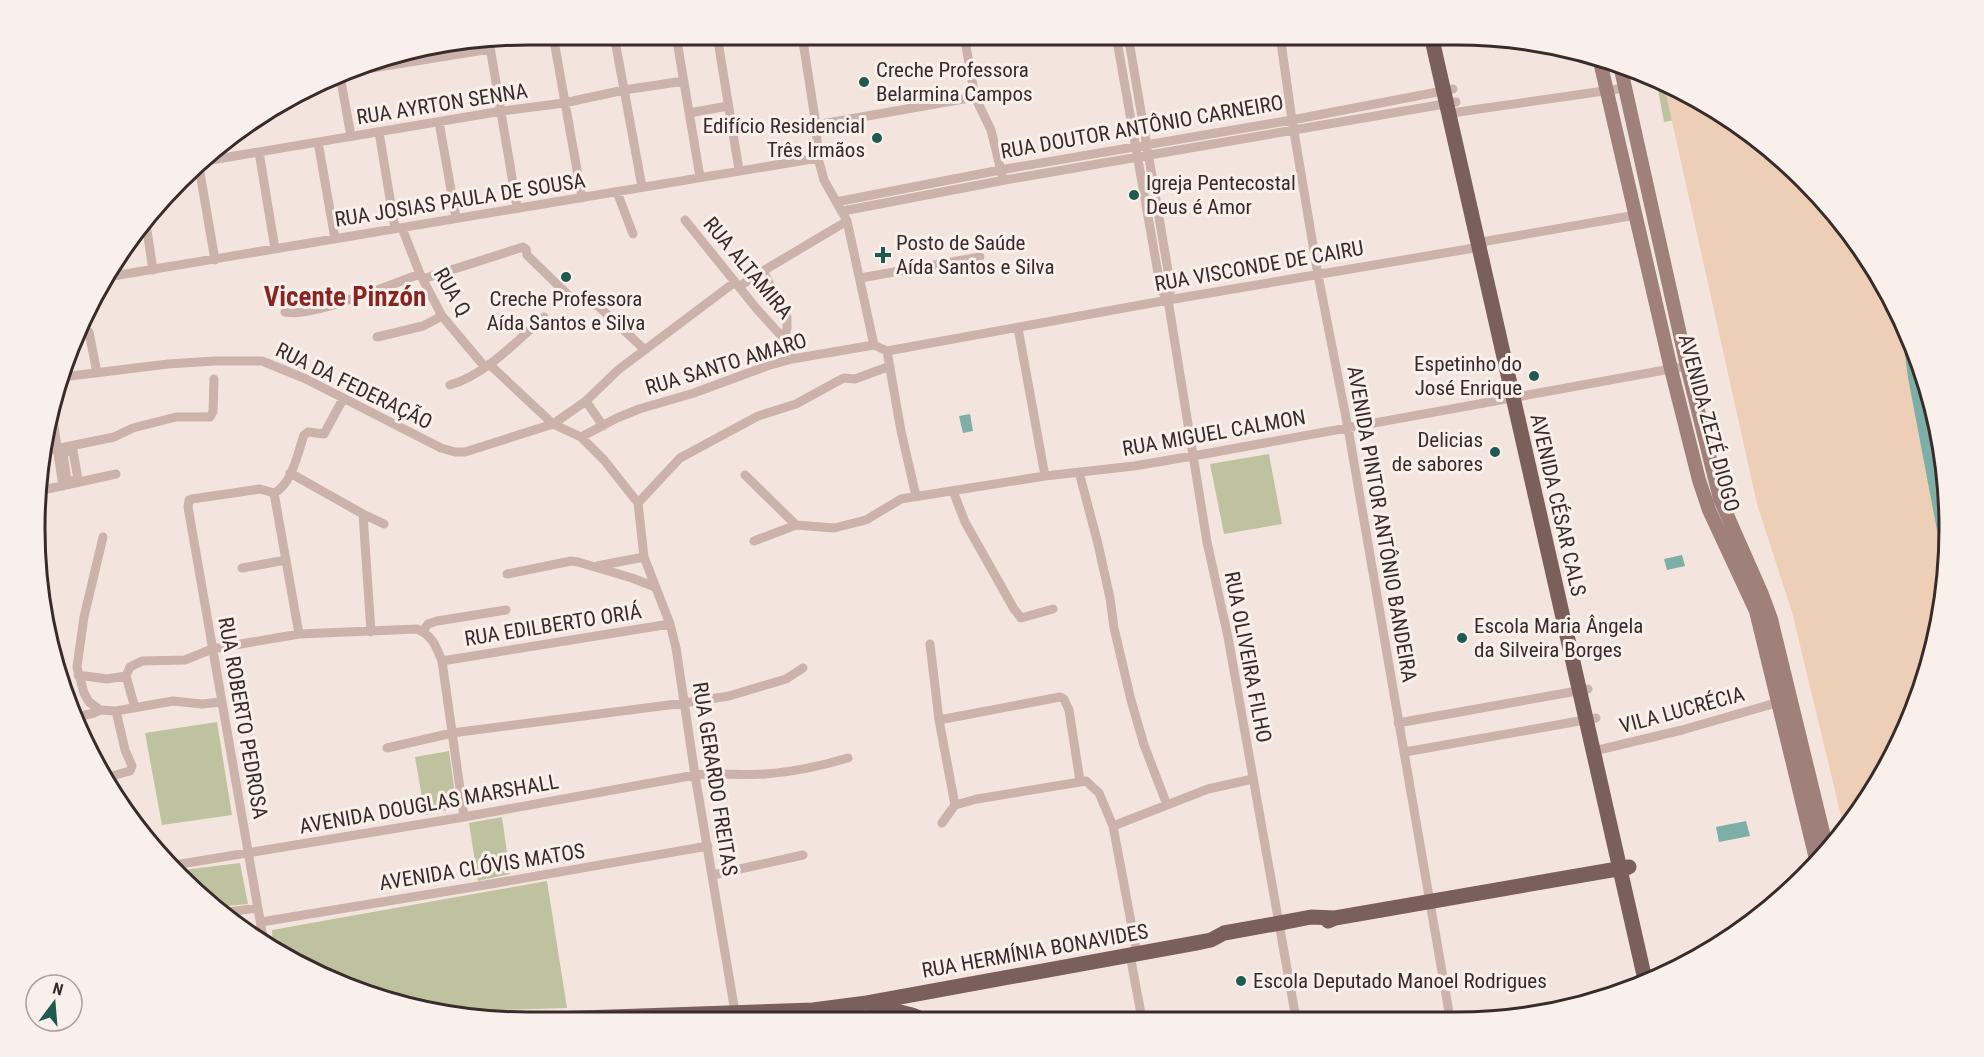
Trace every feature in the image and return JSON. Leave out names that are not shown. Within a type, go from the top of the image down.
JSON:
[{"type":"main road","name":"AVENIDA CÉSAR CALS","points":[[1434,45],[1451,99]]},
{"type":"main road","name":"AVENIDA CÉSAR CALS","points":[[1442,45],[1451,99],[1517,398],[1625,867],[1652,970]]},
{"type":"main road","name":"AVENIDA ZEZÉ DIOGO","points":[[1601,68],[1671,369],[1702,490],[1721,537],[1756,611],[1814,852]]},
{"type":"main road","points":[[1622,75],[1719,499],[1771,619],[1825,840]]},
{"type":"main road","name":"AVENIDA CÉSAR CALS","points":[[1625,867],[1644,974]]},
{"type":"main road","name":"RUA HERMÍNIA BONAVIDES","points":[[735,1012],[813,1010],[867,1003],[1211,940],[1224,933],[1280,928],[1311,917],[1335,918],[1625,867]]},
{"type":"main road","points":[[867,1003],[901,1012]]},
{"type":"street","points":[[555,45],[582,198]]},
{"type":"street","points":[[616,45],[642,187]]},
{"type":"street","points":[[678,45],[700,177]]},
{"type":"street","points":[[719,45],[739,170]]},
{"type":"street","points":[[804,45],[816,125],[818,158],[824,180],[847,221],[874,345],[886,351],[916,496]]},
{"type":"street","points":[[966,45],[975,97],[990,130],[1000,170],[1005,180]]},
{"type":"street","name":"RUA OLIVEIRA FILHO","points":[[1118,45],[1143,188],[1171,288],[1168,300],[1207,542],[1228,637],[1295,1012]]},
{"type":"street","name":"RUA OLIVEIRA FILHO","points":[[1130,45],[1153,187],[1154,224]]},
{"type":"street","name":"AVENIDA PINTOR ANTÔNIO BANDEIRA","points":[[1281,45],[1318,274],[1348,428],[1449,1012]]},
{"type":"street","points":[[489,47],[517,207]]},
{"type":"street","points":[[400,62],[471,48]]},
{"type":"street","name":"RUA AYRTON SENNA","points":[[217,159],[502,111],[564,103],[624,90],[684,81]]},
{"type":"street","points":[[341,83],[351,136]]},
{"type":"street","name":"RUA DOUTOR ANTÔNIO CARNEIRO","points":[[843,211],[1065,169],[1136,152],[1293,124],[1358,108],[1451,99],[1625,88]]},
{"type":"street","points":[[816,125],[975,97]]},
{"type":"street","name":"RUA DOUTOR ANTÔNIO CARNEIRO","points":[[1293,124],[1360,119],[1451,99]]},
{"type":"street","points":[[689,112],[728,106]]},
{"type":"street","points":[[1358,108],[1360,119]]},
{"type":"street","points":[[439,122],[456,218]]},
{"type":"street","name":"RUA Q","points":[[379,132],[398,228],[442,316],[486,365],[553,424],[581,437]]},
{"type":"street","points":[[318,142],[335,239]]},
{"type":"street","points":[[259,152],[275,249]]},
{"type":"street","name":"RUA DOUTOR ANTÔNIO CARNEIRO","points":[[836,202],[1063,159],[1136,152]]},
{"type":"street","name":"RUA JOSIAS PAULA DE SOUSA","points":[[117,276],[818,158]]},
{"type":"street","points":[[1063,159],[1065,169]]},
{"type":"street","points":[[1023,166],[1025,176]]},
{"type":"street","points":[[201,174],[215,260]]},
{"type":"street","points":[[1143,188],[1153,187]]},
{"type":"street","points":[[617,192],[633,234]]},
{"type":"street","name":"RUA VISCONDE DE CAIRU","points":[[886,351],[1636,215]]},
{"type":"street","name":"RUA ALTAMIRA","points":[[685,220],[784,339]]},
{"type":"street","points":[[553,424],[586,401],[618,370],[738,284],[847,221]]},
{"type":"street","points":[[147,231],[153,270]]},
{"type":"street","points":[[285,312],[303,313],[523,246],[527,255],[567,294],[572,298],[598,306],[645,350]]},
{"type":"street","points":[[860,278],[980,257]]},
{"type":"street","points":[[763,271],[787,317],[784,339],[792,359]]},
{"type":"street","points":[[377,337],[423,326],[442,316]]},
{"type":"street","points":[[450,385],[460,382],[486,365],[544,317]]},
{"type":"street","points":[[1018,328],[1045,476]]},
{"type":"street","points":[[89,332],[97,373]]},
{"type":"street","name":"RUA SANTO AMARO","points":[[581,437],[639,409],[694,393],[792,359],[874,345]]},
{"type":"street","name":"RUA DA FEDERAÇÃO","points":[[70,376],[214,361],[262,361],[306,379],[432,444],[455,452],[480,448],[553,424]]},
{"type":"street","points":[[581,437],[604,460],[638,503],[680,458],[712,440],[758,416],[796,404],[844,378],[855,379],[890,366]]},
{"type":"street","name":"RUA MIGUEL CALMON","points":[[754,541],[796,525],[839,527],[866,520],[901,499],[916,496],[1045,476],[1134,466],[1687,366]]},
{"type":"street","points":[[51,451],[60,451],[114,437],[133,428],[176,417],[210,417],[213,412],[214,379]]},
{"type":"street","points":[[299,634],[274,493],[281,489],[290,473],[304,435],[308,432],[324,434],[343,399]]},
{"type":"street","points":[[586,401],[603,426]]},
{"type":"street","points":[[55,428],[63,486]]},
{"type":"street","points":[[76,446],[82,483]]},
{"type":"street","points":[[1079,472],[1098,544],[1131,700],[1144,745],[1167,805]]},
{"type":"street","points":[[290,473],[384,524]]},
{"type":"street","points":[[47,488],[82,483],[116,474]]},
{"type":"street","points":[[746,475],[796,525]]},
{"type":"street","name":"RUA ROBERTO PEDROSA","points":[[262,932],[188,511],[189,500],[260,489],[274,493]]},
{"type":"street","points":[[953,491],[965,522],[1021,618],[1053,609]]},
{"type":"street","name":"RUA GERARDO FREITAS","points":[[638,503],[644,557],[670,624],[676,648],[735,1012]]},
{"type":"street","points":[[363,514],[371,632]]},
{"type":"street","points":[[100,710],[88,702],[77,671],[84,617],[103,537]]},
{"type":"street","points":[[595,566],[644,557]]},
{"type":"street","points":[[242,568],[286,560]]},
{"type":"street","points":[[507,574],[571,561],[595,566],[655,587]]},
{"type":"street","points":[[423,631],[428,624],[437,621],[506,610]]},
{"type":"street","name":"RUA EDILBERTO ORIÁ","points":[[442,661],[670,624]]},
{"type":"street","points":[[135,708],[126,676],[130,668],[142,661],[179,661],[193,658],[212,649],[299,634],[417,629],[433,640],[442,661],[464,817]]},
{"type":"street","points":[[930,644],[939,720],[955,805]]},
{"type":"street","points":[[387,748],[452,733],[729,696],[772,684],[792,676],[803,668]]},
{"type":"street","points":[[77,671],[106,679],[126,676]]},
{"type":"street","points":[[1398,723],[1584,690]]},
{"type":"street","points":[[939,720],[1054,698],[1064,699],[1069,710],[1080,781]]},
{"type":"street","points":[[83,715],[100,710],[116,711],[173,702],[202,704],[221,702]]},
{"type":"street","name":"VILA LUCRÉCIA","points":[[1598,750],[1779,702]]},
{"type":"street","points":[[115,776],[130,771],[132,766],[125,750],[116,711]]},
{"type":"street","points":[[1405,752],[1591,719]]},
{"type":"street","name":"AVENIDA DOUGLAS MARSHALL","points":[[181,864],[464,817],[695,775],[716,772],[744,774],[803,770],[848,758]]},
{"type":"street","points":[[1113,826],[1208,789],[1253,779]]},
{"type":"street","points":[[942,823],[955,805],[1080,781],[1086,782],[1099,793],[1113,826],[1141,1012]]},
{"type":"street","name":"AVENIDA CLÓVIS MATOS","points":[[261,922],[537,877],[708,846]]},
{"type":"street","points":[[713,875],[802,855]]},
{"type":"street","points":[[233,911],[258,908]]},
{"type":"green space","points":[[1658,90],[1704,114],[1664,122]]},
{"type":"green space","points":[[1269,454],[1282,524],[1224,534],[1210,464]]},
{"type":"green space","points":[[217,722],[232,815],[162,825],[145,733]]},
{"type":"green space","points":[[449,751],[457,808],[425,815],[415,757]]},
{"type":"green space","points":[[502,817],[510,874],[478,881],[469,823]]},
{"type":"green space","points":[[240,863],[248,904],[227,906],[187,870]]},
{"type":"green space","points":[[547,881],[567,1008],[491,1010],[434,1003],[403,996],[343,975],[315,962],[272,938],[272,930]]},
{"type":"sand","points":[[1666,94],[1724,126],[1750,145],[1774,165],[1819,210],[1858,260],[1889,315],[1904,348],[1939,539],[1935,592],[1923,654],[1902,714],[1874,770],[1842,819],[1792,612],[1757,504]]},
{"type":"water","points":[[1904,348],[1923,403],[1930,434],[1938,497],[1939,539]]},
{"type":"water","points":[[970,414],[973,431],[963,433],[959,416]]},
{"type":"water","points":[[1682,555],[1685,566],[1667,570],[1664,559]]},
{"type":"water","points":[[1746,821],[1750,836],[1719,842],[1716,827]]},
{"type":"place","name":"Creche Professora Belarmina Campos","points":[[864,82]]},
{"type":"place","name":"Edifício Residencial Três Irmãos","points":[[877,138]]},
{"type":"place","name":"Igreja Pentecostal Deus é Amor","points":[[1134,195]]},
{"type":"place","name":"Posto de Saúde Aída Santos e Silva","points":[[883,255]]},
{"type":"place","name":"Creche Professora Aída Santos e Silva","points":[[566,277]]},
{"type":"place","name":"Espetinho do José Enrique","points":[[1534,376]]},
{"type":"place","name":"Delicias de sabores","points":[[1495,452]]},
{"type":"place","name":"Escola Maria Ângela da Silveira Borges","points":[[1462,638]]},
{"type":"place","name":"Escola Deputado Manoel Rodrigues","points":[[1241,981]]},
{"type":"district","name":"Vicente Pinzón","points":[[345,297]]}]
